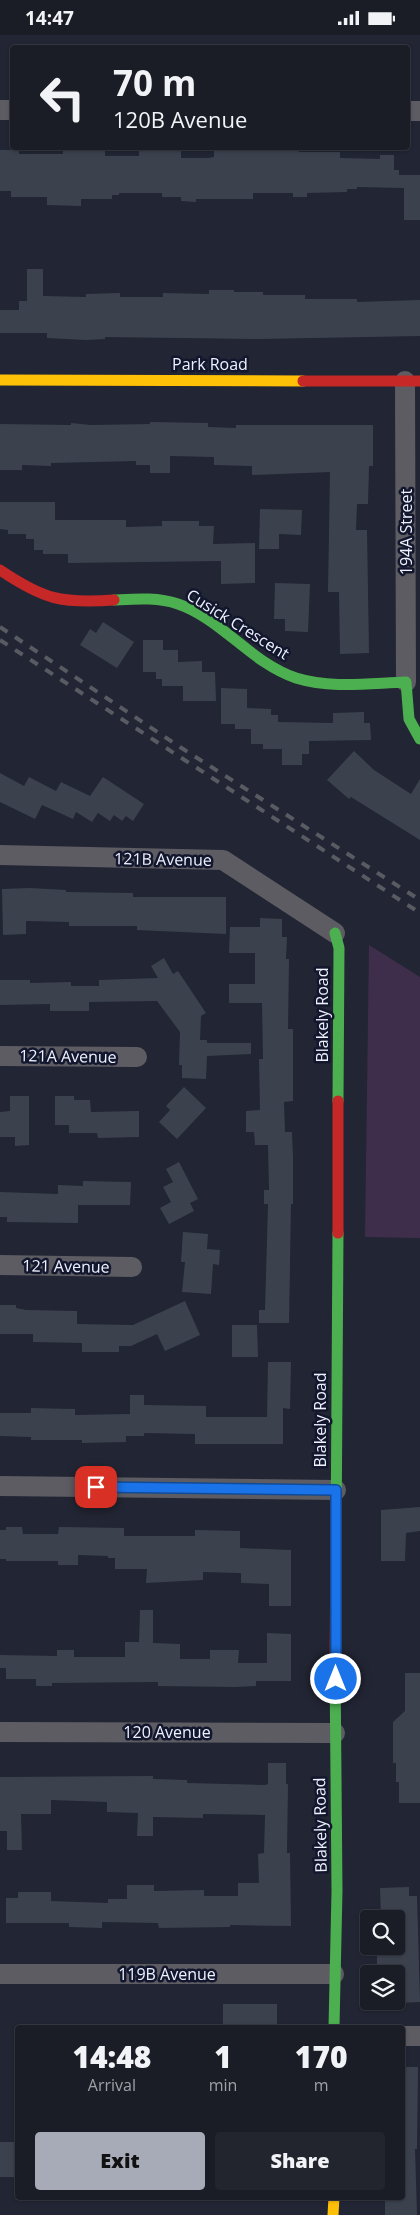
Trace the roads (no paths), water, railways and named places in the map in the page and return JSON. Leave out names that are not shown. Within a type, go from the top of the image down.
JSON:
[{"type":"street","name":"Park Road","points":[[0,380],[413,381]]},
{"type":"street","name":"194A Street","points":[[406,682],[413,381]]},
{"type":"street","name":"Cusick Crescent","points":[[0,570],[50,599],[76,601],[150,599],[177,604],[192,610],[265,661],[295,678],[330,682],[406,682]]},
{"type":"street","points":[[406,682],[409,719],[420,739]]},
{"type":"street","name":"121B Avenue","points":[[0,855],[223,860],[335,933]]},
{"type":"street","name":"Blakely Road","points":[[334,2025],[337,1891],[335,1733],[339,948],[335,933]]},
{"type":"street","name":"121A Avenue","points":[[0,1055],[137,1057]]},
{"type":"street","name":"121 Avenue","points":[[0,1265],[132,1267]]},
{"type":"street","points":[[0,1486],[336,1490]]},
{"type":"street","name":"120 Avenue","points":[[0,1732],[335,1733]]},
{"type":"street","name":"119B Avenue","points":[[0,1974],[334,1974]]},
{"type":"street","points":[[405,2036],[420,2036]]},
{"type":"street","points":[[334,2200],[334,2215]]},
{"type":"railway","points":[[0,627],[180,747],[420,900]]},
{"type":"railway","points":[[0,640],[420,913]]}]
